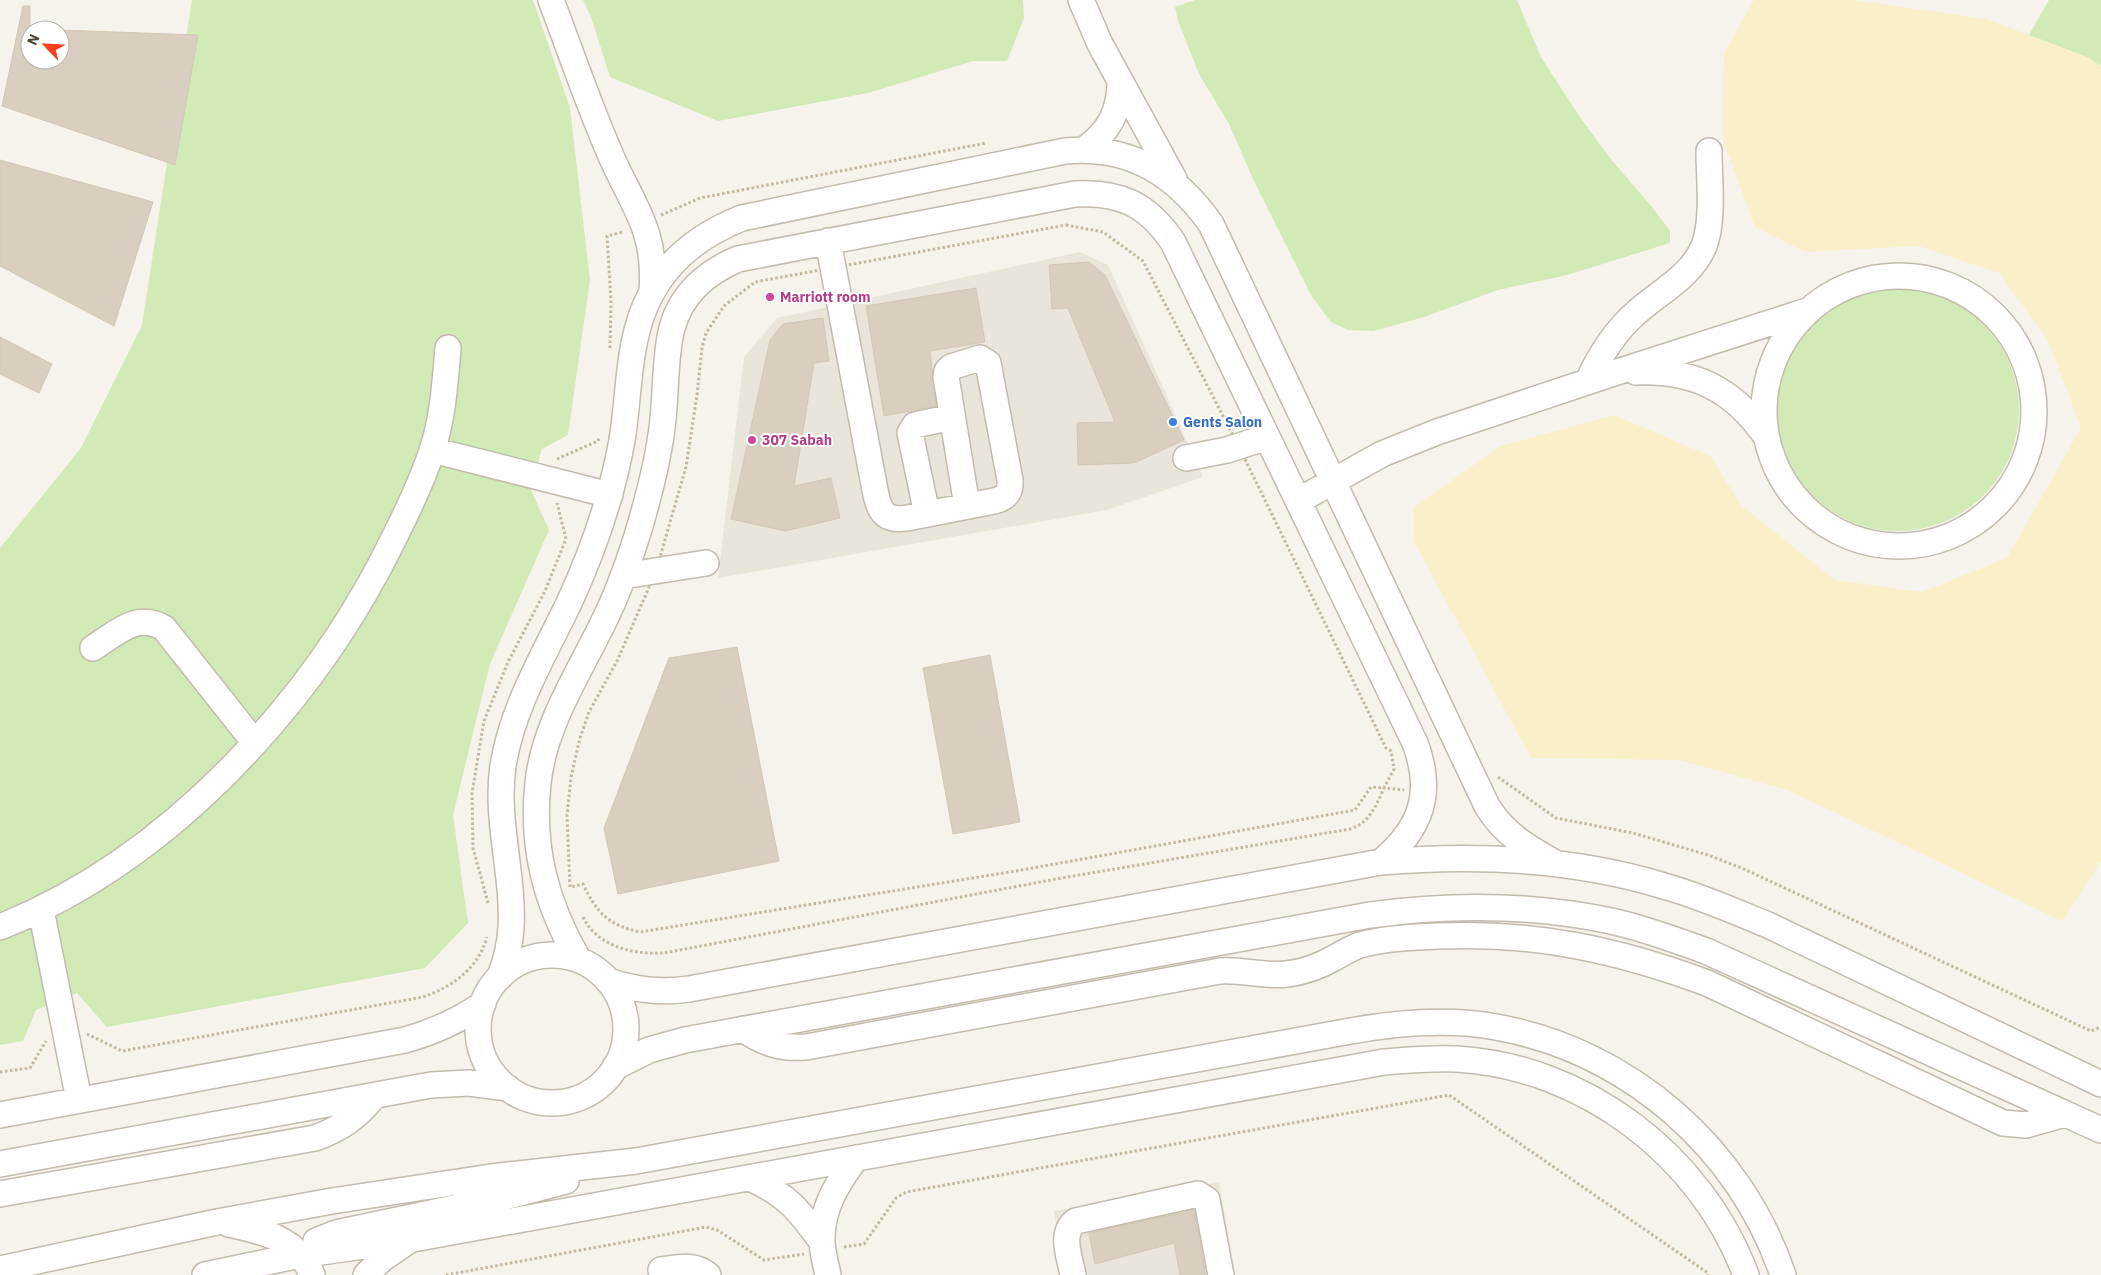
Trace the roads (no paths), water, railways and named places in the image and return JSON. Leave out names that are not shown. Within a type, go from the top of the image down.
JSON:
[{"type":"street","points":[[551,0],[608,150],[643,216],[652,254],[652,292]]},
{"type":"street","points":[[1081,0],[1100,44],[1176,184]]},
{"type":"street","points":[[1085,149],[1104,134],[1111,124],[1117,110],[1120,82]]},
{"type":"street","points":[[500,977],[505,962],[511,929],[501,810],[503,766],[508,744],[522,702],[585,567],[610,495],[622,441],[634,337],[652,292],[666,270],[683,252],[721,227],[742,218],[1041,155],[1085,149],[1106,151],[1140,161],[1176,184],[1197,203],[1211,224],[1487,806],[1502,828],[1512,837],[1555,863]]},
{"type":"street","points":[[1599,378],[1603,351],[1624,324],[1679,278],[1698,258],[1708,232],[1709,151]]},
{"type":"street","points":[[578,959],[565,937],[546,891],[536,824],[538,781],[555,719],[605,619],[623,576],[644,514],[656,467],[672,328],[688,295],[712,272],[738,259],[1075,194],[1095,193],[1114,196],[1132,202],[1162,226],[1173,242],[1421,757],[1425,793],[1415,821],[1400,844],[1381,862]]},
{"type":"street","points":[[643,216],[683,252],[712,272]]},
{"type":"street","points":[[828,241],[878,506],[885,515],[896,520],[927,514],[967,506],[1002,499],[1008,494],[1011,487],[990,368],[985,360],[980,358],[957,365],[947,371],[946,377],[967,506]]},
{"type":"street","points":[[1891,275],[1922,276],[1952,285],[1979,300],[2002,322],[2019,347],[2030,376],[2033,399],[2032,438],[2022,468],[2005,494],[1983,516],[1957,533],[1935,541],[1897,546],[1866,542],[1837,532],[1811,515],[1786,485],[1774,465],[1765,435],[1763,408],[1772,364],[1789,331],[1807,311],[1832,292],[1861,280],[1891,275]]},
{"type":"street","points":[[1298,501],[1373,459],[1409,443],[1599,378],[1807,311]]},
{"type":"street","points":[[0,927],[41,910],[94,879],[144,844],[192,805],[255,743],[317,668],[352,617],[386,555],[409,507],[432,450],[444,398],[448,348]]},
{"type":"street","points":[[1599,378],[1657,371],[1679,374],[1700,380],[1719,389],[1737,402],[1753,417],[1765,435]]},
{"type":"street","points":[[927,514],[910,433],[915,425],[952,417]]},
{"type":"street","points":[[1186,458],[1239,447],[1267,437]]},
{"type":"street","points":[[432,450],[610,495]]},
{"type":"street","points":[[623,576],[706,563]]},
{"type":"street","points":[[93,648],[133,623],[150,622],[164,628],[170,633],[255,743]]},
{"type":"street","points":[[608,981],[648,991],[669,992],[1381,862],[1468,857],[1508,858],[1610,872],[1664,886],[1717,903],[1768,925],[2101,1084]]},
{"type":"street","points":[[615,1067],[649,1050],[667,1044],[1370,915],[1418,908],[1516,907],[1555,911],[1612,922],[1660,934],[1706,951],[2101,1130]]},
{"type":"street","points":[[1418,908],[1423,937]]},
{"type":"street","points":[[41,910],[79,1100]]},
{"type":"street","points":[[743,1029],[757,1039],[772,1045],[789,1048],[806,1047],[1226,970],[1269,975],[1286,974],[1320,965],[1344,951],[1364,944],[1423,937],[1472,935],[1520,937],[1568,943],[1662,966],[1706,983],[2003,1123],[2026,1125],[2069,1116]]},
{"type":"street","points":[[1154,954],[1159,982]]},
{"type":"street","points":[[557,955],[578,959],[594,968],[608,981],[617,994],[623,1008],[626,1023],[622,1053],[605,1081],[591,1092],[575,1100],[557,1103],[540,1102],[523,1097],[508,1088],[494,1075],[484,1059],[479,1041],[479,1022],[483,1004],[490,990],[500,977],[516,964],[536,957],[557,955]]},
{"type":"street","points":[[0,1115],[406,1040],[454,1023],[483,1004]]},
{"type":"street","points":[[0,1270],[217,1222],[422,1187],[636,1161],[1382,1026],[1420,1023],[1495,1026],[1532,1035],[1602,1062],[1634,1082],[1664,1104],[1699,1136],[1740,1187],[1760,1220],[1776,1254],[1783,1275]]},
{"type":"street","points":[[205,1275],[300,1268],[412,1239],[1384,1062],[1420,1059],[1457,1060],[1493,1064],[1528,1072],[1587,1096],[1626,1120],[1655,1142],[1681,1168],[1704,1196],[1724,1227],[1746,1275]]},
{"type":"street","points":[[2073,1070],[2101,1076]]},
{"type":"street","points":[[0,1164],[450,1083],[469,1083],[508,1088]]},
{"type":"street","points":[[0,1194],[315,1138],[336,1130],[354,1118],[374,1096]]},
{"type":"street","points":[[2069,1116],[2101,1148]]},
{"type":"street","points":[[824,1256],[822,1225],[840,1181],[856,1158]]},
{"type":"street","points":[[300,1268],[310,1245],[336,1233],[497,1199],[636,1161]]},
{"type":"street","points":[[750,1178],[768,1186],[799,1210],[824,1256]]},
{"type":"street","points":[[1073,1275],[1066,1235],[1071,1224],[1076,1220],[1198,1194],[1207,1200],[1221,1275]]},
{"type":"street","points":[[217,1222],[274,1235],[289,1244],[300,1268]]},
{"type":"street","points":[[366,1275],[382,1259],[412,1239]]},
{"type":"street","points":[[661,1270],[687,1267],[697,1268],[708,1275]]},
{"type":"place","name":"Marriott room","points":[[770,297]]},
{"type":"place","name":"Gents Salon","points":[[1173,422]]},
{"type":"place","name":"307 Sabah","points":[[752,440]]}]
